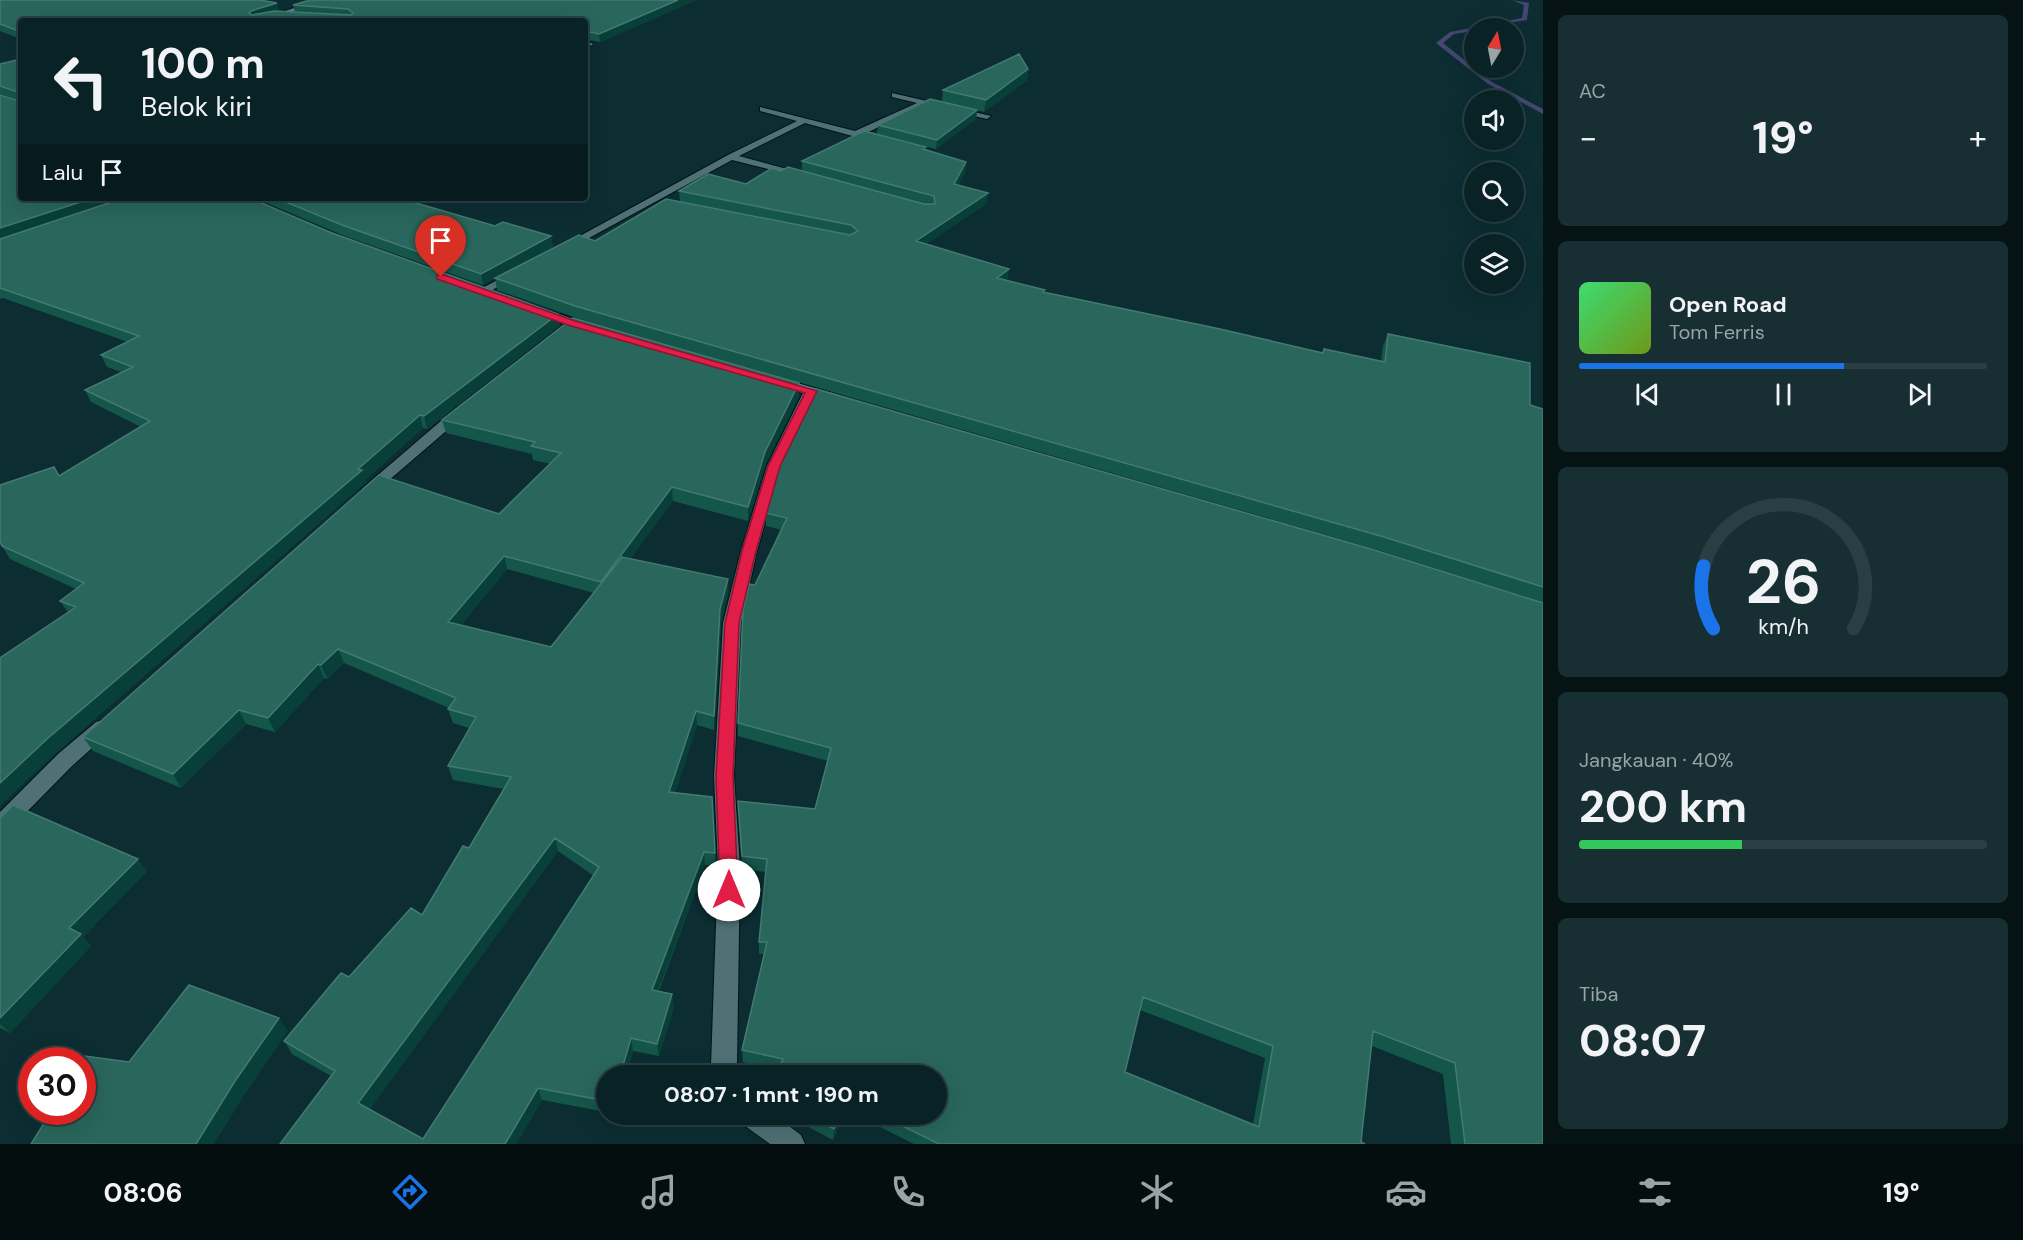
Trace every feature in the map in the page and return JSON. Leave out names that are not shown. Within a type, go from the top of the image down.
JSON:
[{"type":"main road","points":[[266,18],[295,6],[326,0]]},
{"type":"main road","points":[[475,290],[501,299]]},
{"type":"main road","points":[[521,306],[605,333]]},
{"type":"main road","points":[[767,379],[846,401]]},
{"type":"street","points":[[276,15],[296,17]]},
{"type":"street","points":[[896,95],[987,116]]},
{"type":"street","points":[[856,134],[925,102]]},
{"type":"street","points":[[763,110],[888,142]]},
{"type":"street","points":[[550,255],[731,157],[805,120]]},
{"type":"street","points":[[731,157],[812,179]]},
{"type":"street","points":[[650,201],[672,205]]},
{"type":"street","points":[[475,290],[520,271]]},
{"type":"street","points":[[553,338],[572,323]]},
{"type":"street","points":[[724,1065],[729,868],[724,776],[732,623],[749,551],[774,466],[811,391]]},
{"type":"street","points":[[357,500],[478,397]]},
{"type":"street","points":[[0,826],[65,760],[118,712]]},
{"type":"street","points":[[765,1125],[792,1144]]},
{"type":"building","points":[[0,0],[260,0],[277,3],[249,13],[252,15],[274,11],[351,15],[353,13],[348,9],[293,5],[310,0],[678,0],[599,34],[588,32],[588,18],[18,18],[18,31],[0,24]]},
{"type":"building","points":[[1019,54],[1028,69],[986,100],[943,90]]},
{"type":"building","points":[[18,60],[18,92],[0,86],[0,64]]},
{"type":"building","points":[[0,95],[18,101],[18,201],[84,201],[0,228]]},
{"type":"building","points":[[930,99],[977,110],[937,140],[878,125]]},
{"type":"building","points":[[864,131],[926,147],[923,149],[966,162],[954,184],[988,193],[916,241],[1009,269],[997,278],[1045,290],[1043,292],[1323,353],[1324,349],[1385,362],[1388,334],[1530,363],[1530,405],[1543,409],[1543,587],[1384,537],[575,306],[495,278],[579,235],[595,241],[666,199],[850,235],[858,231],[851,225],[679,191],[708,174],[746,184],[772,168],[781,171],[788,167],[924,204],[935,204],[934,196],[802,161]]},
{"type":"building","points":[[115,201],[257,201],[332,233],[558,314],[424,416],[420,415],[358,469],[362,470],[47,739],[0,783],[0,658],[76,607],[60,601],[84,583],[2,546],[0,542],[0,485],[54,467],[59,476],[150,421],[85,390],[133,367],[101,355],[139,336],[0,288],[0,239]]},
{"type":"building","points":[[283,201],[409,201],[495,226],[503,222],[551,236],[481,274],[342,225]]},
{"type":"building","points":[[573,318],[799,383],[765,452],[748,507],[672,487],[601,582],[504,556],[448,622],[551,647],[622,557],[728,579],[720,609],[714,716],[696,711],[669,792],[712,797],[715,853],[704,852],[652,990],[672,994],[657,1044],[631,1038],[623,1065],[596,1065],[596,1099],[538,1088],[505,1144],[280,1144],[335,1071],[284,1041],[341,973],[349,977],[411,908],[422,915],[463,846],[469,848],[511,777],[448,766],[476,717],[448,709],[456,698],[338,649],[321,665],[318,664],[268,718],[239,710],[173,774],[83,737],[379,475],[499,514],[561,453],[531,446],[535,442],[442,420]],"holes":[[[555,838],[599,867],[423,1139],[358,1103]]]},
{"type":"building","points":[[816,389],[1371,549],[1543,603],[1543,1144],[1465,1144],[1455,1063],[1373,1031],[1361,1142],[1365,1144],[939,1144],[900,1125],[947,1125],[947,1065],[780,1065],[783,1059],[742,1050],[767,942],[759,942],[767,859],[742,856],[738,801],[815,809],[831,748],[738,723],[743,610],[749,584],[755,585],[787,518],[766,513],[783,454]],"holes":[[[1143,997],[1273,1046],[1259,1127],[1125,1072]]]},
{"type":"building","points":[[13,805],[138,859],[69,928],[81,934],[0,1018],[0,818]]},
{"type":"building","points":[[189,985],[279,1018],[235,1081],[196,1144],[31,1144],[43,1125],[96,1125],[96,1058],[129,1062]]},
{"type":"waterway","points":[[1376,0],[1388,0]]},
{"type":"waterway","points":[[1515,0],[1527,4],[1524,19]]},
{"type":"waterway","points":[[1464,31],[1452,33],[1439,43],[1464,63]]},
{"type":"waterway","points":[[1484,78],[1543,112]]},
{"type":"route","points":[[441,277],[572,323],[811,391],[774,466],[749,551],[732,623],[724,776],[729,890]]}]
